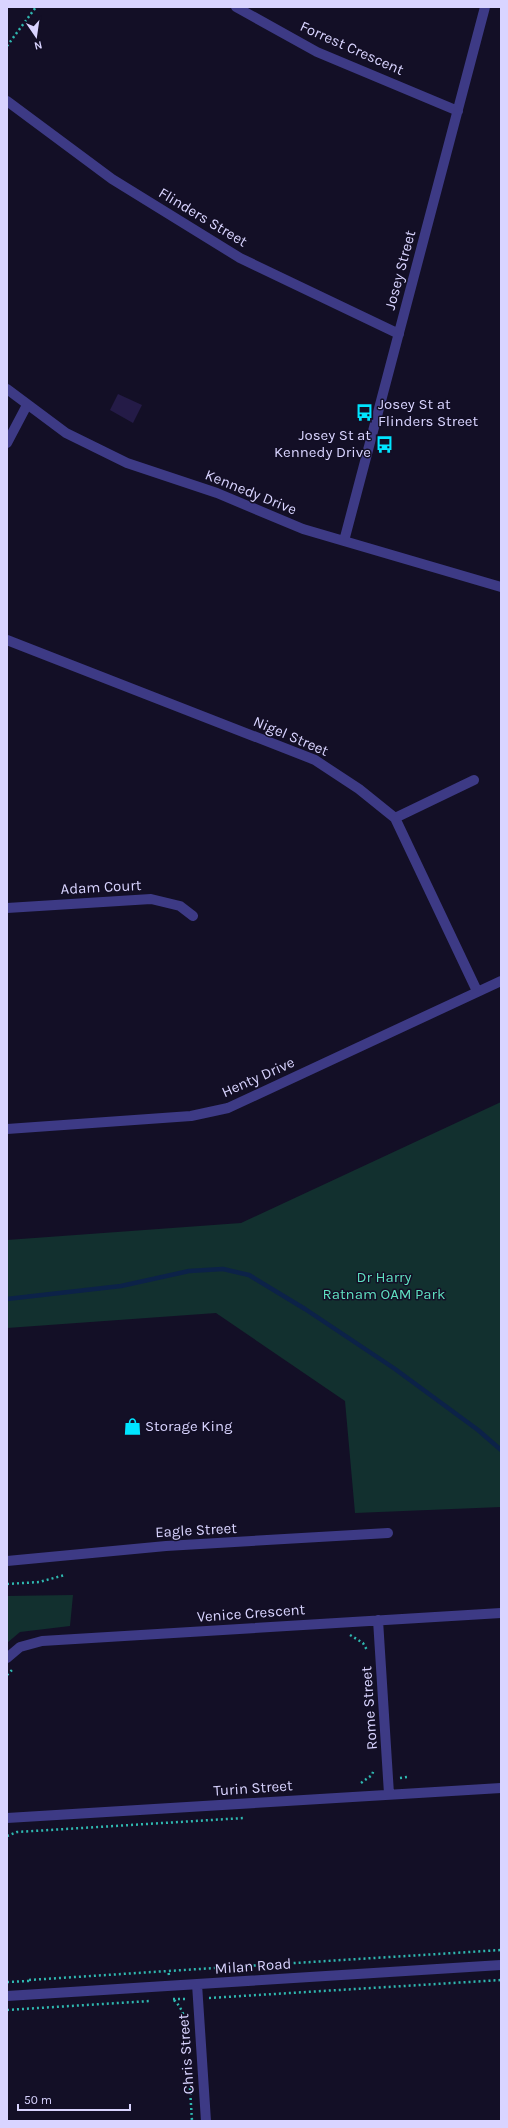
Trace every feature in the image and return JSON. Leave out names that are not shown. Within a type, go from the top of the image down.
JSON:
[{"type":"street","name":"Forrest Crescent","points":[[236,7],[317,52],[458,111]]},
{"type":"street","name":"Josey Street","points":[[344,542],[485,7]]},
{"type":"street","name":"Flinders Street","points":[[7,101],[112,179],[240,258],[399,334]]},
{"type":"street","name":"Kennedy Drive","points":[[7,389],[66,433],[101,452],[127,463],[217,493],[303,530],[501,587]]},
{"type":"street","points":[[7,443],[27,405]]},
{"type":"street","name":"Nigel Street","points":[[7,640],[315,760],[359,789],[395,818],[477,991]]},
{"type":"street","points":[[395,818],[474,780]]},
{"type":"street","name":"Adam Court","points":[[7,908],[151,899],[180,906],[193,916]]},
{"type":"street","name":"Henty Drive","points":[[7,1129],[191,1116],[228,1108],[501,980]]},
{"type":"street","name":"Eagle Street","points":[[7,1562],[166,1546],[388,1533]]},
{"type":"street","name":"Venice Crescent","points":[[7,1658],[20,1647],[42,1641],[501,1613]]},
{"type":"street","name":"Rome Street","points":[[378,1620],[390,1794]]},
{"type":"street","name":"Turin Street","points":[[7,1818],[501,1788]]},
{"type":"street","name":"Milan Road","points":[[7,1996],[501,1965]]},
{"type":"street","name":"Chris Street","points":[[197,1984],[206,2121]]},
{"type":"path","points":[[7,46],[36,7]]},
{"type":"path","points":[[7,1584],[39,1582],[65,1575]]},
{"type":"path","points":[[7,1675],[17,1666]]},
{"type":"path","points":[[7,1836],[17,1832],[246,1817]]},
{"type":"path","points":[[29,1980],[168,1971]]},
{"type":"path","points":[[166,2000],[501,1980]]},
{"type":"path","points":[[174,1999],[182,2008],[185,2016],[188,2053]]},
{"type":"path","points":[[7,2010],[158,2000]]},
{"type":"path","points":[[190,2082],[192,2121]]},
{"type":"green space","name":"Dr Harry Ratnam OAM Park","points":[[501,1102],[501,1507],[355,1513],[345,1401],[216,1313],[7,1328],[7,1240],[241,1223]]},
{"type":"green space","points":[[73,1595],[70,1626],[20,1632],[7,1643],[7,1596]]},
{"type":"building","points":[[118,394],[142,405],[133,423],[110,410]]},
{"type":"waterway","points":[[7,1299],[121,1286],[189,1271],[223,1269],[249,1275],[305,1309],[395,1369],[478,1430],[501,1450]]},
{"type":"place","name":"Josey St at Flinders Street","points":[[365,413]]},
{"type":"place","name":"Josey St at Kennedy Drive","points":[[384,444]]},
{"type":"place","name":"Storage King","points":[[132,1426]]}]
